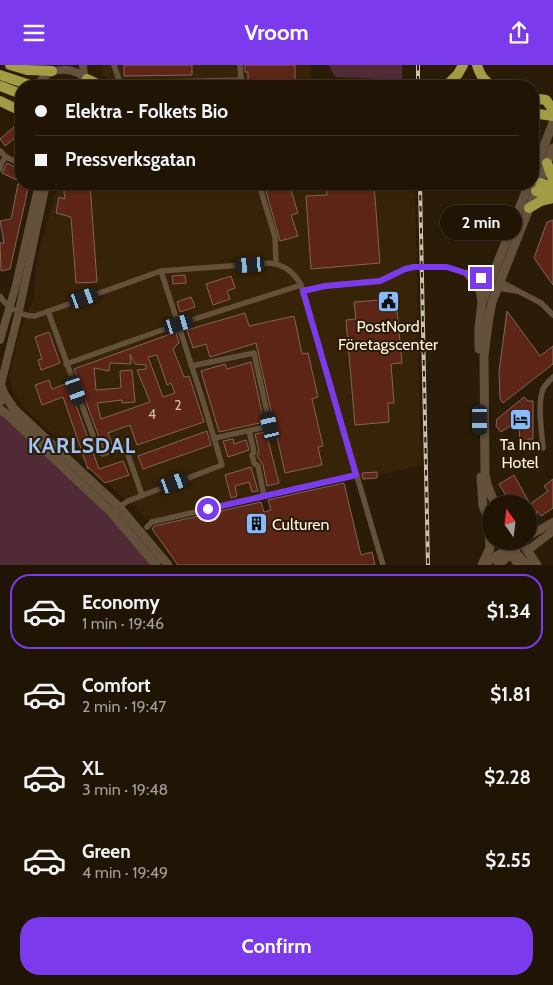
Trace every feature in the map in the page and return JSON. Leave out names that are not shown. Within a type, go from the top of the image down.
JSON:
[{"type":"highway","points":[[10,65],[27,70],[55,70]]},
{"type":"highway","points":[[452,80],[463,65]]},
{"type":"highway","points":[[477,65],[484,80]]},
{"type":"highway","points":[[0,75],[15,80]]},
{"type":"highway","points":[[0,86],[15,92]]},
{"type":"highway","points":[[539,99],[546,100],[552,110]]},
{"type":"highway","points":[[0,101],[15,108]]},
{"type":"highway","points":[[539,106],[552,110]]},
{"type":"highway","points":[[539,112],[552,110]]},
{"type":"highway","points":[[547,163],[553,180]]},
{"type":"highway","points":[[539,185],[553,187]]},
{"type":"highway","points":[[539,188],[553,197]]},
{"type":"highway","points":[[530,208],[541,201],[553,197]]},
{"type":"main road","points":[[539,165],[553,123]]},
{"type":"main road","points":[[539,175],[547,163],[553,148]]},
{"type":"main road","points":[[482,302],[530,190]]},
{"type":"main road","points":[[491,495],[486,475],[484,356],[490,309],[530,208],[532,190]]},
{"type":"main road","points":[[481,278],[496,270]]},
{"type":"main road","points":[[468,274],[476,281],[481,291],[482,302],[479,327],[482,495]]},
{"type":"main road","points":[[491,281],[500,285]]},
{"type":"main road","points":[[0,384],[2,398],[116,510],[168,565]]},
{"type":"main road","points":[[0,409],[116,510],[156,565]]},
{"type":"main road","points":[[482,564],[489,550]]},
{"type":"main road","points":[[482,564],[514,551]]},
{"type":"main road","points":[[498,565],[514,551]]},
{"type":"main road","points":[[514,551],[527,565]]},
{"type":"main road","points":[[514,551],[537,565]]},
{"type":"street","points":[[83,65],[87,80]]},
{"type":"street","points":[[114,65],[119,80]]},
{"type":"street","points":[[240,65],[241,80]]},
{"type":"street","points":[[44,80],[55,70],[71,69],[87,80]]},
{"type":"street","points":[[0,151],[6,157],[15,161]]},
{"type":"street","points":[[0,169],[6,157]]},
{"type":"street","points":[[0,340],[38,190]]},
{"type":"street","points":[[0,384],[19,311],[45,190]]},
{"type":"street","points":[[261,190],[274,237],[276,263]]},
{"type":"street","points":[[0,296],[3,302],[27,317],[35,316],[161,271],[276,263],[292,273],[302,288],[383,565]]},
{"type":"street","points":[[66,364],[179,324],[302,288],[380,281],[405,269],[414,267],[447,267],[491,281]]},
{"type":"street","points":[[116,510],[128,501],[142,495],[222,465],[161,271]]},
{"type":"street","points":[[500,285],[541,303],[553,315]]},
{"type":"street","points":[[48,311],[99,452],[103,454],[122,447],[126,449],[142,495]]},
{"type":"street","points":[[191,366],[254,353],[270,426],[214,438]]},
{"type":"street","points":[[543,449],[541,424],[542,393],[544,387],[553,377]]},
{"type":"street","points":[[249,431],[254,451],[252,455],[254,463],[258,466],[264,496]]},
{"type":"street","points":[[146,527],[152,523],[356,475]]},
{"type":"street","points":[[538,531],[553,522]]},
{"type":"street","points":[[514,551],[553,531]]},
{"type":"shaded area","points":[[103,65],[310,65],[311,80],[109,80],[102,75]]},
{"type":"shaded area","points":[[329,65],[402,65],[402,80],[335,77]]},
{"type":"shaded area","points":[[56,190],[415,190],[421,466],[149,521],[25,409],[15,395],[9,375],[21,327],[34,298],[36,263]]},
{"type":"shaded area","points":[[0,414],[10,421],[96,502],[124,531],[150,565],[0,565]]},
{"type":"building","points":[[124,65],[192,65],[192,75],[124,76]]},
{"type":"building","points":[[245,65],[295,65],[295,80],[248,80],[248,72],[245,72]]},
{"type":"building","points":[[15,126],[15,138],[5,146],[0,139]]},
{"type":"building","points":[[7,163],[15,167],[15,179],[2,173]]},
{"type":"building","points":[[17,190],[28,190],[10,269],[1,271],[0,243],[4,243],[0,221],[11,219]]},
{"type":"building","points":[[64,190],[90,190],[97,282],[76,283],[71,217],[56,213],[59,197],[65,199]]},
{"type":"building","points":[[266,190],[291,190],[298,213],[291,215],[298,236],[280,241]]},
{"type":"building","points":[[327,190],[374,190],[380,263],[311,269],[306,196],[327,195]]},
{"type":"building","points":[[553,220],[553,285],[534,258],[547,222]]},
{"type":"building","points":[[185,275],[186,283],[173,284],[172,276]]},
{"type":"building","points":[[231,276],[235,288],[227,291],[230,299],[213,305],[206,284]]},
{"type":"building","points":[[191,297],[195,307],[180,312],[177,302]]},
{"type":"building","points":[[396,299],[402,363],[391,364],[394,403],[388,403],[389,422],[355,425],[346,320],[356,319],[354,302]]},
{"type":"building","points":[[507,311],[540,356],[553,346],[553,364],[503,403],[500,399],[499,372]]},
{"type":"building","points":[[245,313],[249,326],[294,316],[302,354],[308,353],[318,397],[312,399],[323,446],[318,447],[322,465],[285,473],[256,343],[210,357],[206,344],[193,348],[187,330]]},
{"type":"building","points":[[49,332],[60,363],[41,370],[38,360],[42,359],[35,337]]},
{"type":"building","points":[[176,332],[179,343],[173,349],[184,377],[189,376],[204,422],[137,445],[130,425],[108,433],[112,444],[103,448],[74,369]],"holes":[[[130,354],[135,364],[146,365],[146,369],[137,370],[150,402],[101,419],[97,403],[122,400],[122,403],[135,402],[132,370],[120,371],[121,388],[96,390],[94,368],[109,371],[110,363],[131,364]],[[157,355],[167,385],[171,383],[175,393],[163,397],[148,357]]]},
{"type":"building","points":[[251,362],[264,422],[219,432],[201,371],[225,364],[227,369]]},
{"type":"building","points":[[49,380],[52,389],[68,383],[99,469],[123,461],[129,475],[105,483],[88,469],[63,397],[42,405],[35,385]]},
{"type":"building","points":[[524,397],[528,401],[533,401],[533,439],[528,439],[528,443],[520,443],[519,427],[513,424],[501,432],[496,426],[497,419]]},
{"type":"building","points":[[207,431],[211,445],[143,469],[138,456]]},
{"type":"building","points":[[266,432],[279,483],[267,486],[263,465],[257,456],[259,451],[255,434]]},
{"type":"building","points":[[233,439],[234,444],[246,440],[249,450],[228,457],[223,441]]},
{"type":"building","points":[[251,467],[258,491],[252,492],[249,482],[235,486],[237,496],[231,498],[225,475]]},
{"type":"building","points":[[377,472],[377,478],[363,479],[362,473]]},
{"type":"building","points":[[514,475],[525,495],[506,495],[499,484]]},
{"type":"building","points":[[553,479],[553,508],[541,516],[538,512],[538,498],[548,491],[544,486]]},
{"type":"building","name":"Culturen","points":[[344,483],[361,555],[372,552],[375,565],[178,565],[152,529],[154,526],[261,502],[264,512],[271,510],[268,500]]},
{"type":"railway","points":[[418,65],[418,80]]},
{"type":"railway","points":[[420,190],[428,565]]},
{"type":"place","name":"PostNord Företagscenter","points":[[388,302]]},
{"type":"place","name":"Ta Inn Hotel","points":[[520,420]]},
{"type":"place","name":"Culturen","points":[[256,524]]},
{"type":"district","name":"KARLSDAL","points":[[82,445]]},
{"type":"route","points":[[208,509],[356,475],[303,291],[325,286],[380,281],[405,269],[414,267],[447,267],[481,278]]}]
